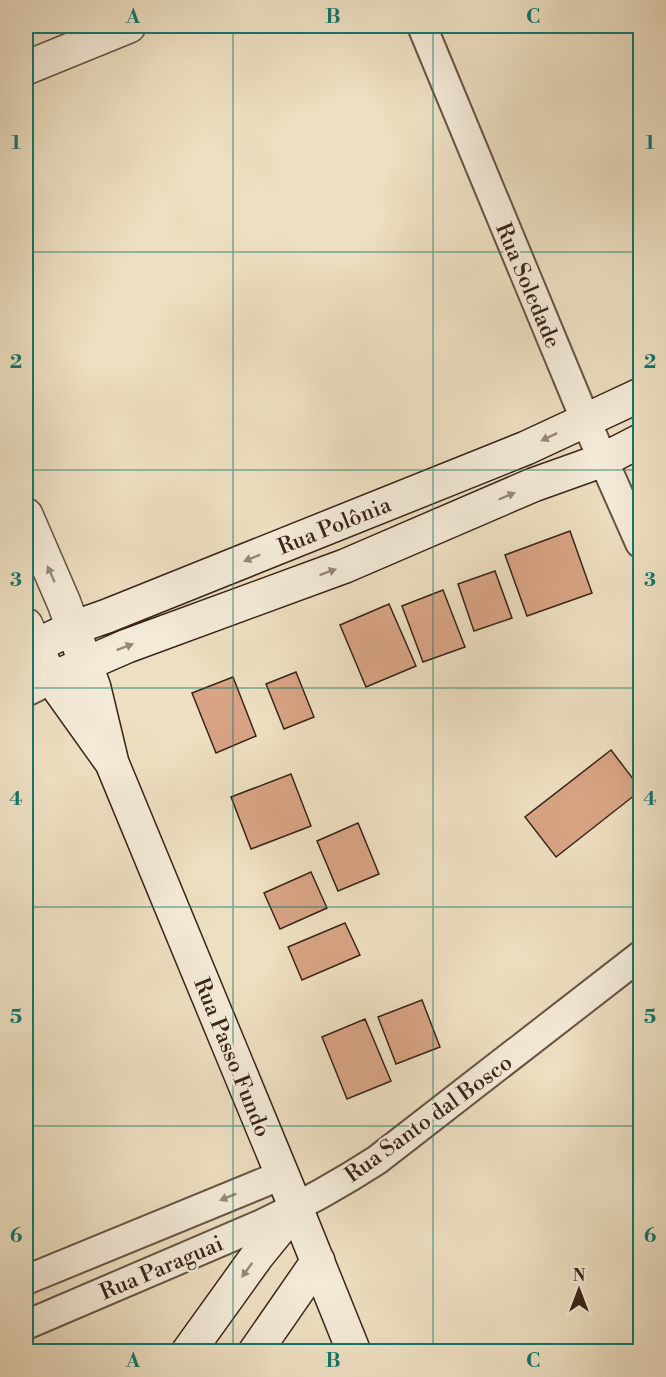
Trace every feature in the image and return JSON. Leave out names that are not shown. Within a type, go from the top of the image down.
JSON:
[{"type":"main road","points":[[26,68],[129,26]]},
{"type":"main road","name":"Rua Polônia","points":[[29,640],[107,616],[526,448],[640,395]]},
{"type":"main road","name":"Rua Polônia","points":[[39,686],[85,663],[345,566],[533,485],[603,459],[640,441]]},
{"type":"main road","name":"Rua Passo Fundo","points":[[26,515],[64,603],[94,688],[112,763],[297,1208],[354,1352]]},
{"type":"main road","name":"Rua Passo Fundo","points":[[29,640],[39,686],[112,763]]},
{"type":"main road","name":"Rua Santo dal Bosco","points":[[188,1352],[257,1256],[297,1208]]},
{"type":"main road","points":[[255,1352],[318,1261]]},
{"type":"street","name":"Rua Soledade","points":[[422,26],[585,419],[640,543]]},
{"type":"street","name":"Rua Santo dal Bosco","points":[[297,1208],[377,1160],[640,956]]},
{"type":"street","name":"Rua Paraguai","points":[[26,1280],[282,1175]]},
{"type":"street","name":"Rua Paraguai","points":[[26,1325],[297,1208]]},
{"type":"street","points":[[63,1264],[80,1302]]},
{"type":"building","points":[[570,531],[592,593],[527,616],[505,555]]},
{"type":"building","points":[[495,571],[512,618],[474,631],[458,584]]},
{"type":"building","points":[[443,590],[465,647],[423,662],[402,606]]},
{"type":"building","points":[[389,604],[416,666],[366,687],[340,625]]},
{"type":"building","points":[[296,672],[314,717],[284,729],[266,684]]},
{"type":"building","points":[[233,677],[256,736],[216,753],[192,693]]},
{"type":"building","points":[[611,750],[640,791],[556,857],[525,817]]},
{"type":"building","points":[[291,774],[311,826],[251,849],[231,797]]},
{"type":"building","points":[[358,823],[379,874],[338,891],[317,841]]},
{"type":"building","points":[[311,872],[327,908],[280,929],[264,893]]},
{"type":"building","points":[[345,923],[360,955],[302,980],[288,947]]},
{"type":"building","points":[[422,1000],[440,1047],[396,1064],[378,1017]]},
{"type":"building","points":[[365,1019],[391,1081],[347,1099],[322,1037]]}]
